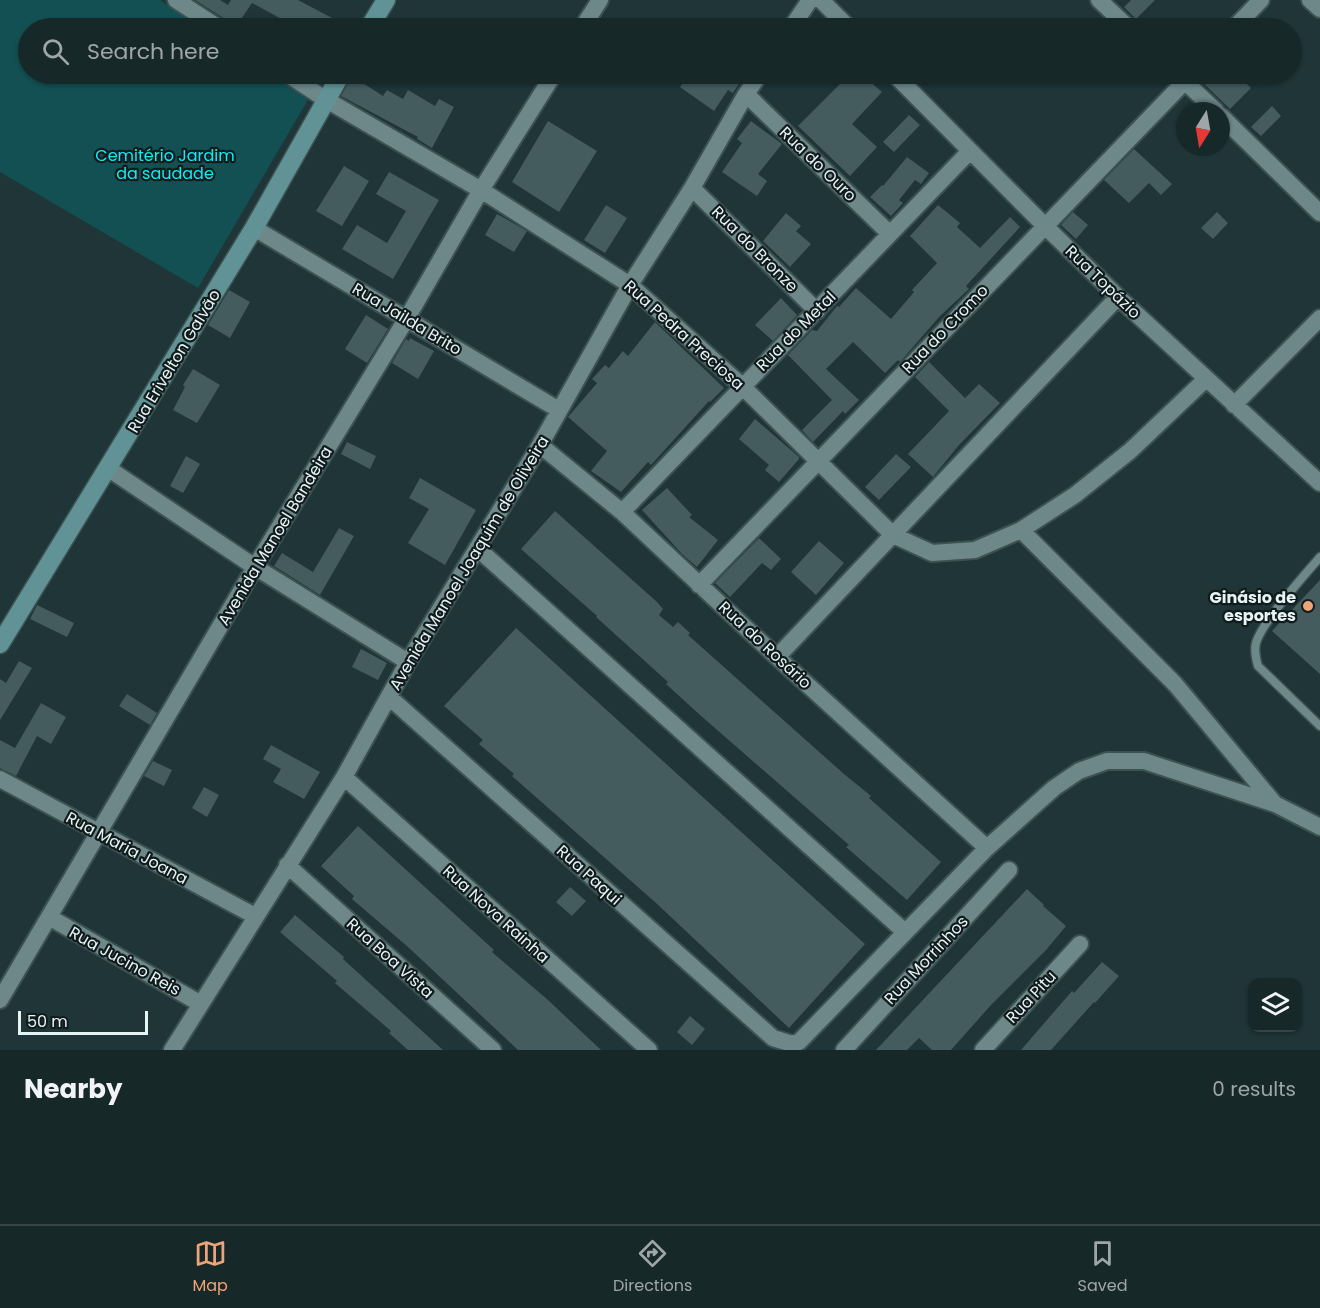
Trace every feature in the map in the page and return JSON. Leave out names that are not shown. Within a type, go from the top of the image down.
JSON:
[{"type":"main road","points":[[375,18],[386,0]]},
{"type":"main road","name":"Rua Erivelton Galvão","points":[[0,644],[109,469],[254,228],[335,84]]},
{"type":"street","points":[[176,0],[204,18]]},
{"type":"street","points":[[588,18],[600,0]]},
{"type":"street","points":[[798,18],[810,0]]},
{"type":"street","points":[[821,0],[839,18]]},
{"type":"street","points":[[1099,0],[1119,18]]},
{"type":"street","points":[[1244,18],[1261,0]]},
{"type":"street","points":[[1311,0],[1320,9]]},
{"type":"street","name":"Rua Pedra Preciosa","points":[[302,84],[481,190],[630,285],[742,386],[893,535],[932,553],[975,550],[1021,530]]},
{"type":"street","name":"Avenida Manoel Bandeira","points":[[0,1000],[255,567],[407,318],[481,190],[548,84]]},
{"type":"street","name":"Avenida Manoel Joaquim de Oliveira","points":[[172,1050],[344,777],[408,662],[540,445],[630,285],[692,188],[753,84]]},
{"type":"street","name":"Rua Topázio","points":[[904,84],[1118,297],[1320,483]]},
{"type":"street","name":"Rua do Cromo","points":[[699,585],[1045,226],[1177,84]]},
{"type":"street","points":[[1191,84],[1208,102]]},
{"type":"street","name":"Rua do Ouro","points":[[746,94],[890,234]]},
{"type":"street","points":[[1230,125],[1320,213]]},
{"type":"street","name":"Rua do Metal","points":[[622,512],[970,151]]},
{"type":"street","name":"Rua do Bronze","points":[[692,188],[817,311]]},
{"type":"street","name":"Rua Jailda Brito","points":[[254,228],[559,410]]},
{"type":"street","points":[[777,657],[1118,297]]},
{"type":"street","points":[[1234,405],[1320,318]]},
{"type":"street","points":[[1206,379],[1130,451],[1075,495],[1021,530],[1174,684],[1275,804]]},
{"type":"street","name":"Rua do Rosário","points":[[540,445],[622,512],[987,848]]},
{"type":"street","points":[[109,469],[255,567],[408,662]]},
{"type":"street","points":[[477,548],[905,932],[987,848],[1053,788],[1079,771],[1107,761],[1144,760],[1275,804],[1320,827]]},
{"type":"street","name":"Rua Paqui","points":[[389,697],[773,1038],[792,1044],[800,1042],[905,932]]},
{"type":"street","name":"Rua Nova Rainha","points":[[344,777],[649,1050]]},
{"type":"street","name":"Rua Maria Joana","points":[[0,779],[255,916]]},
{"type":"street","name":"Rua Boa Vista","points":[[287,866],[493,1050]]},
{"type":"street","name":"Rua Morrinhos","points":[[844,1050],[1009,870]]},
{"type":"street","name":"Rua Jucino Reis","points":[[49,917],[201,1004]]},
{"type":"street","name":"Rua Pitu","points":[[983,1050],[1080,944]]},
{"type":"lane","points":[[1320,557],[1265,627],[1256,644],[1255,656],[1258,666],[1320,726]]},
{"type":"green space","name":"Cemitério Jardim da saudade","points":[[0,0],[160,0],[188,18],[18,18],[18,84],[287,84],[309,98],[198,288],[0,172]]},
{"type":"building","points":[[195,0],[220,0],[228,5],[231,0],[298,0],[332,18],[280,18],[252,3],[242,18],[223,18]]},
{"type":"building","points":[[1131,0],[1155,0],[1137,18],[1124,7]]},
{"type":"building","points":[[348,84],[364,84],[383,96],[387,90],[403,99],[408,90],[435,106],[439,99],[454,107],[432,148],[417,139],[418,137],[341,96]]},
{"type":"building","points":[[682,84],[739,84],[733,93],[728,90],[714,111],[680,87]]},
{"type":"building","points":[[840,84],[873,84],[882,92],[852,124],[877,147],[850,176],[798,126]]},
{"type":"building","points":[[1204,84],[1247,84],[1251,88],[1230,109],[1230,102],[1223,102]]},
{"type":"building","points":[[1272,106],[1281,116],[1261,136],[1251,127]]},
{"type":"building","points":[[909,115],[920,125],[894,152],[883,142]]},
{"type":"building","points":[[548,121],[597,151],[559,212],[512,182]]},
{"type":"building","points":[[751,121],[782,144],[758,174],[767,181],[757,196],[722,172],[742,143],[737,139]]},
{"type":"building","points":[[1134,149],[1172,184],[1161,195],[1149,183],[1129,203],[1104,180]]},
{"type":"building","points":[[907,157],[929,173],[921,184],[915,180],[899,200],[903,203],[891,216],[870,197],[883,186]]},
{"type":"building","points":[[344,166],[369,181],[342,226],[316,211]]},
{"type":"building","points":[[389,172],[439,200],[393,279],[342,249],[357,225],[387,243],[406,211],[376,194]]},
{"type":"building","points":[[606,205],[627,218],[605,253],[584,240]]},
{"type":"building","points":[[938,205],[960,223],[957,227],[980,248],[1010,217],[1020,227],[966,286],[969,289],[940,316],[900,362],[898,360],[885,373],[853,342],[826,369],[859,400],[845,414],[843,411],[813,442],[802,430],[832,400],[788,355],[812,330],[817,331],[837,306],[839,307],[856,288],[891,319],[914,292],[912,290],[937,263],[910,236]]},
{"type":"building","points":[[1073,212],[1088,225],[1076,239],[1061,225]]},
{"type":"building","points":[[1217,212],[1228,223],[1213,239],[1201,228]]},
{"type":"building","points":[[786,213],[801,226],[796,231],[811,244],[790,267],[763,241]]},
{"type":"building","points":[[497,214],[527,231],[514,252],[485,235]]},
{"type":"building","points":[[229,290],[250,302],[230,338],[208,325]]},
{"type":"building","points":[[781,298],[797,315],[773,341],[755,325]]},
{"type":"building","points":[[366,315],[388,329],[367,363],[345,349]]},
{"type":"building","points":[[655,322],[724,388],[709,401],[651,465],[648,462],[621,492],[591,471],[607,451],[568,417],[597,383],[592,379],[605,365],[609,368],[623,351],[628,356]]},
{"type":"building","points":[[410,338],[434,351],[418,379],[392,363],[406,339],[409,341]]},
{"type":"building","points":[[929,362],[965,398],[979,384],[1000,403],[959,445],[933,477],[908,454],[949,411],[915,377]]},
{"type":"building","points":[[193,369],[220,385],[197,423],[173,410],[185,387],[183,385]]},
{"type":"building","points":[[755,419],[799,457],[779,482],[765,470],[769,465],[739,439]]},
{"type":"building","points":[[347,442],[376,456],[370,469],[341,454]]},
{"type":"building","points":[[896,454],[911,467],[879,500],[865,487]]},
{"type":"building","points":[[186,456],[200,464],[183,493],[170,486]]},
{"type":"building","points":[[420,478],[476,510],[445,565],[408,543],[429,509],[409,498]]},
{"type":"building","points":[[667,488],[692,515],[689,517],[718,540],[697,567],[642,510]]},
{"type":"building","points":[[555,511],[657,602],[663,609],[659,615],[673,627],[678,622],[690,633],[688,635],[871,796],[869,798],[941,862],[907,900],[846,847],[849,845],[700,715],[597,616],[521,549]]},
{"type":"building","points":[[339,528],[354,536],[320,595],[274,566],[282,553],[313,572]]},
{"type":"building","points":[[759,538],[781,559],[771,570],[762,563],[730,597],[715,583]]},
{"type":"building","points":[[819,541],[844,563],[816,595],[791,572]]},
{"type":"building","name":"Ginásio de esportes","points":[[1320,580],[1320,674],[1272,631]]},
{"type":"building","points":[[37,605],[74,623],[67,637],[30,619]]},
{"type":"building","points":[[516,628],[865,944],[789,1028],[656,903],[512,776],[514,774],[479,744],[483,740],[444,706]]},
{"type":"building","points":[[361,649],[387,663],[378,680],[352,667]]},
{"type":"building","points":[[19,661],[32,668],[0,720],[0,679],[6,683]]},
{"type":"building","points":[[127,694],[157,713],[150,725],[119,706]]},
{"type":"building","points":[[41,703],[66,717],[51,744],[37,736],[16,776],[0,768],[0,740],[15,748]]},
{"type":"building","points":[[271,745],[320,772],[304,799],[273,782],[281,769],[263,759]]},
{"type":"building","points":[[153,761],[172,770],[164,786],[144,776]]},
{"type":"building","points":[[204,787],[219,795],[207,817],[192,808]]},
{"type":"building","points":[[358,826],[494,950],[492,952],[601,1050],[518,1050],[408,947],[352,899],[354,896],[321,866]]},
{"type":"building","points":[[570,887],[586,901],[572,916],[556,902]]},
{"type":"building","points":[[1027,889],[1066,926],[1046,950],[991,1005],[951,1050],[932,1050],[919,1038],[907,1050],[876,1050]]},
{"type":"building","points":[[295,915],[344,957],[343,959],[443,1050],[408,1050],[389,1033],[391,1031],[280,932]]},
{"type":"building","points":[[1102,962],[1119,976],[1095,1003],[1051,1050],[1021,1050],[1072,991],[1074,993]]},
{"type":"building","points":[[690,1016],[705,1029],[692,1045],[677,1032]]},
{"type":"place","name":"Ginásio de esportes","points":[[1308,606]]}]
